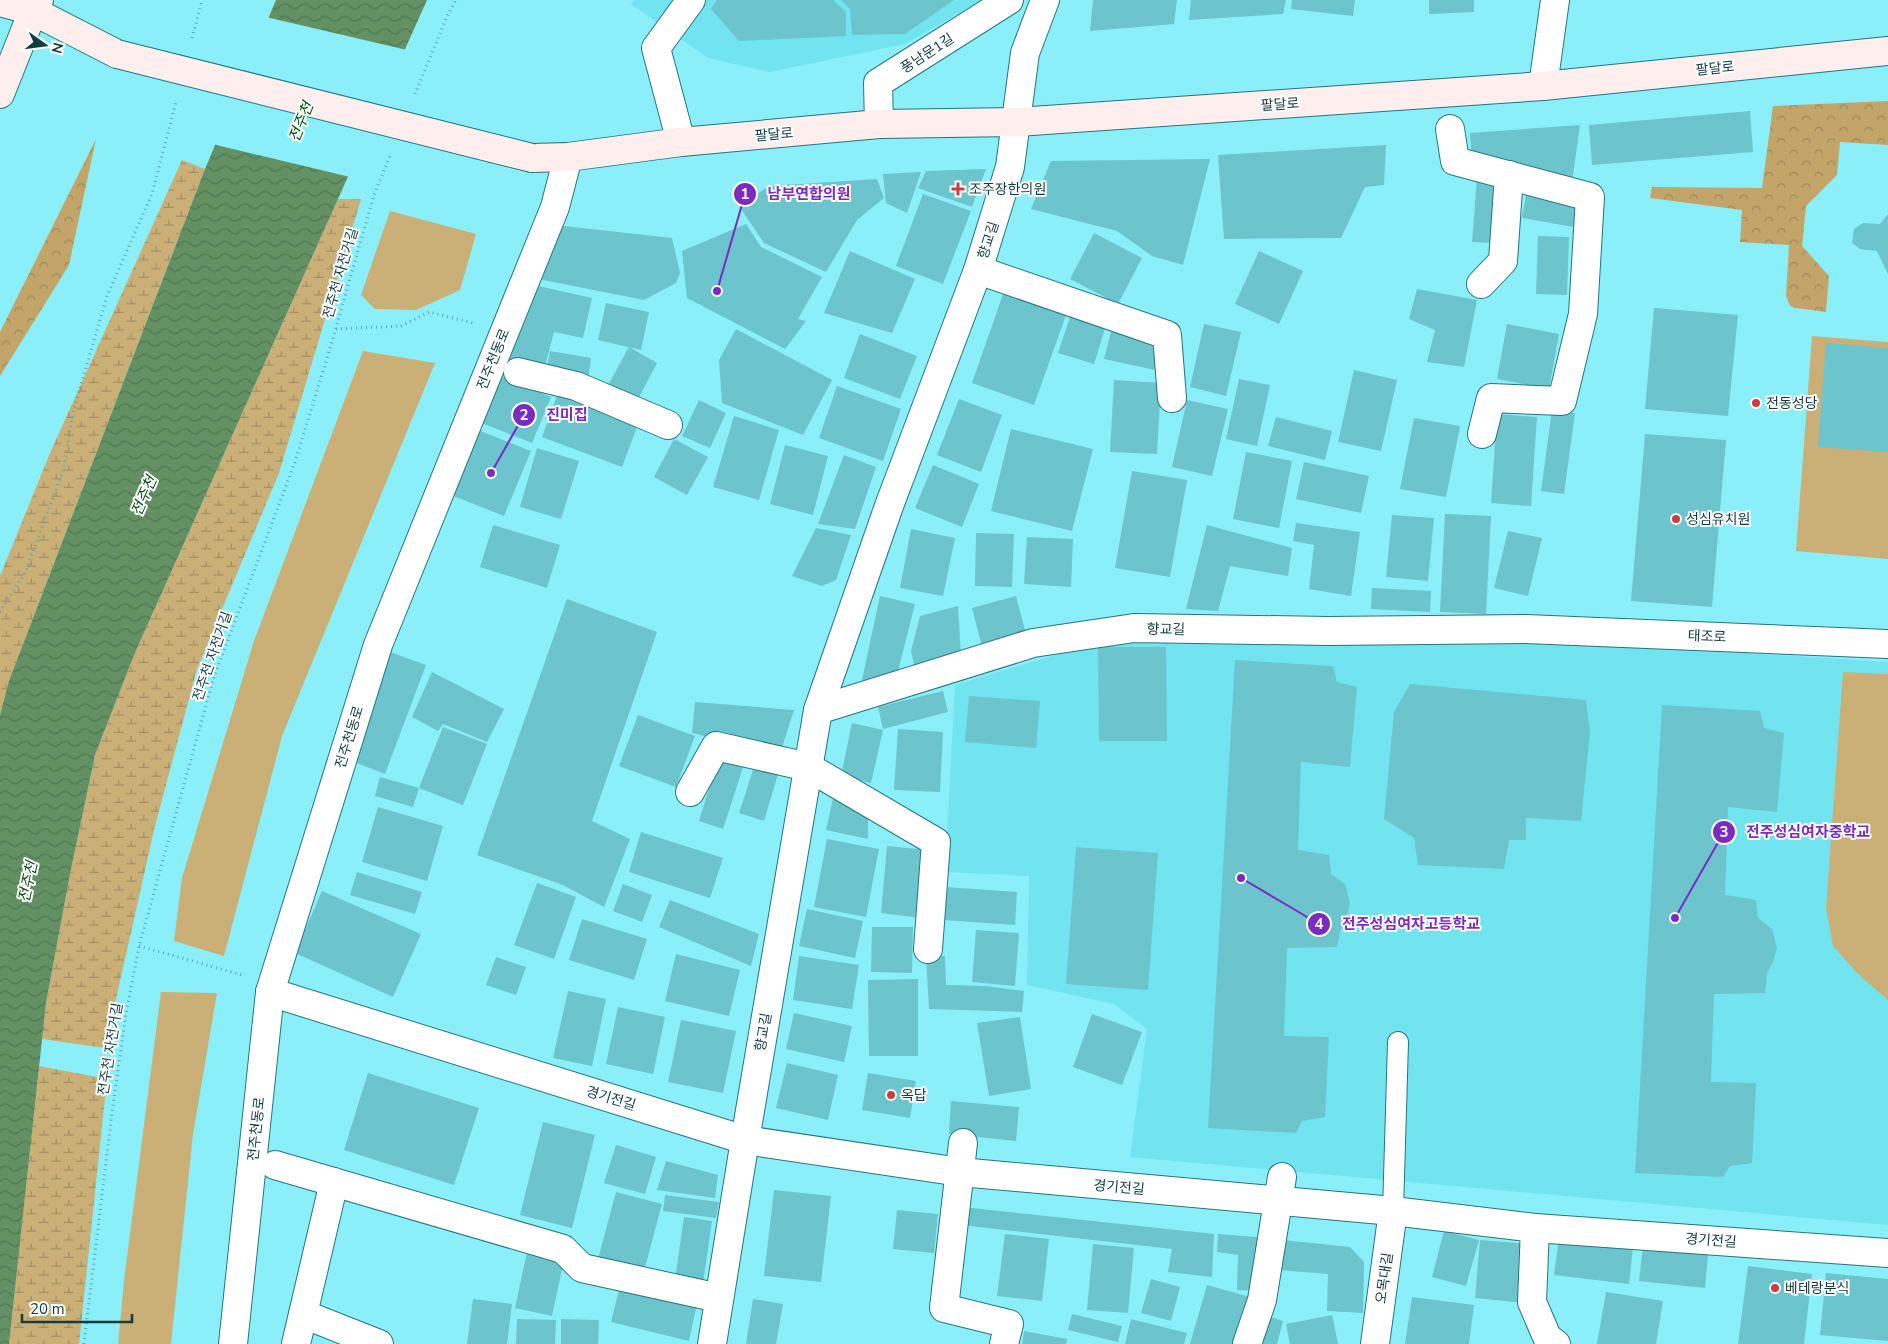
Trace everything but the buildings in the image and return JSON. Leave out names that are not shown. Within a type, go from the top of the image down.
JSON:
[{"type":"street","points":[[681,142],[656,48],[690,0]]},
{"type":"street","name":"풍남문1길","points":[[879,124],[878,83],[1009,0]]},
{"type":"street","points":[[1017,122],[1024,53],[1045,0]]},
{"type":"street","points":[[1543,86],[1555,0]]},
{"type":"street","points":[[0,2],[36,5],[0,94]]},
{"type":"street","name":"팔달로","points":[[36,5],[117,54],[532,158],[568,157],[681,142],[879,124],[1017,122],[1543,86],[1888,51]]},
{"type":"street","name":"향교길","points":[[712,1344],[818,710],[889,506],[978,270],[1010,167],[1017,122]]},
{"type":"street","points":[[1450,129],[1455,161],[1590,197],[1583,314],[1562,401],[1492,398],[1482,434]]},
{"type":"street","name":"전주천동로","points":[[233,1344],[270,992],[378,645],[554,207],[568,157]]},
{"type":"street","points":[[1481,284],[1503,261],[1508,175]]},
{"type":"street","name":"향교길","points":[[978,270],[1167,334],[1172,398]]},
{"type":"street","name":"전주천동로","points":[[518,372],[576,386],[668,425]]},
{"type":"street","name":"향교길","points":[[818,710],[1033,643],[1134,628],[1319,631],[1526,629]]},
{"type":"street","name":"태조로","points":[[1526,629],[1888,644]]},
{"type":"street","points":[[690,792],[716,746],[808,767],[936,842],[928,949]]},
{"type":"street","name":"경기전길","points":[[270,992],[745,1140],[960,1172],[1280,1190],[1393,1211],[1535,1228],[1888,1253]]},
{"type":"street","points":[[963,1143],[944,1308],[1009,1324],[1004,1344]]},
{"type":"street","name":"전주천동로","points":[[275,1165],[563,1250],[582,1268],[719,1298]]},
{"type":"street","points":[[296,1344],[334,1182]]},
{"type":"street","points":[[1247,1344],[1262,1300],[1280,1190]]},
{"type":"street","name":"오목대길","points":[[1375,1344],[1393,1211]]},
{"type":"street","points":[[1535,1228],[1532,1302],[1547,1337],[1556,1344]]},
{"type":"street","points":[[303,1314],[379,1344]]},
{"type":"lane","points":[[1393,1211],[1398,1042]]},
{"type":"path","points":[[190,46],[202,0]]},
{"type":"path","points":[[415,96],[448,14],[456,0]]},
{"type":"path","points":[[0,612],[26,571],[64,468],[73,412],[107,296],[152,194],[178,92]]},
{"type":"path","name":"전주천 자전거길","points":[[84,1344],[112,1112],[126,1014],[139,946],[214,677],[295,462],[336,329],[374,195],[393,150]]},
{"type":"path","points":[[336,329],[401,326],[429,312],[473,323]]},
{"type":"path","points":[[139,946],[248,976]]},
{"type":"shaded area","points":[[634,0],[982,0],[905,44],[770,72],[708,58],[631,4]]},
{"type":"shaded area","points":[[1115,637],[1604,644],[1888,662],[1888,1225],[1130,1157],[1147,1029],[1114,1004],[1027,985],[1029,876],[945,872],[955,685]]},
{"type":"green space","points":[[1888,101],[1888,145],[1840,142],[1837,175],[1806,206],[1802,246],[1829,276],[1826,312],[1790,306],[1786,296],[1789,245],[1740,242],[1742,210],[1650,198],[1652,187],[1762,188],[1773,106]]},
{"type":"green space","points":[[96,139],[69,265],[0,376],[0,332]]},
{"type":"green space","points":[[182,160],[205,169],[9,681],[0,715],[0,576],[50,453]]},
{"type":"green space","points":[[338,199],[361,199],[279,473],[197,669],[154,830],[105,1048],[42,1039],[46,1003],[70,874],[95,755],[134,655]]},
{"type":"green space","points":[[390,211],[476,234],[460,290],[416,310],[375,309],[361,295]]},
{"type":"green space","points":[[1812,336],[1888,342],[1888,559],[1796,551]]},
{"type":"green space","points":[[363,351],[435,363],[282,736],[224,956],[174,941],[182,878],[254,641]]},
{"type":"green space","points":[[1843,672],[1888,674],[1888,1000],[1858,974],[1833,946],[1826,908]]},
{"type":"green space","points":[[161,992],[217,993],[193,1134],[171,1344],[118,1344],[124,1281]]},
{"type":"green space","points":[[39,1066],[107,1079],[79,1344],[9,1344]]},
{"type":"water","name":"전주천","points":[[276,0],[427,0],[134,655],[95,755],[46,1003],[9,1344],[0,1344],[0,715],[9,681],[205,169]]},
{"type":"pier","points":[[266,17],[407,50],[350,177],[212,144]]},
{"type":"place","name":"조주장한의원","points":[[958,189]]},
{"type":"place","name":"남부연합의원","points":[[717,291]]},
{"type":"place","name":"전동성당","points":[[1756,403]]},
{"type":"place","name":"진미집","points":[[491,473]]},
{"type":"place","name":"성심유치원","points":[[1676,519]]},
{"type":"place","name":"전주성심여자고등학교","points":[[1241,878]]},
{"type":"place","name":"전주성심여자중학교","points":[[1675,918]]},
{"type":"place","name":"옥답","points":[[891,1095]]},
{"type":"place","name":"베테랑분식","points":[[1775,1288]]}]
